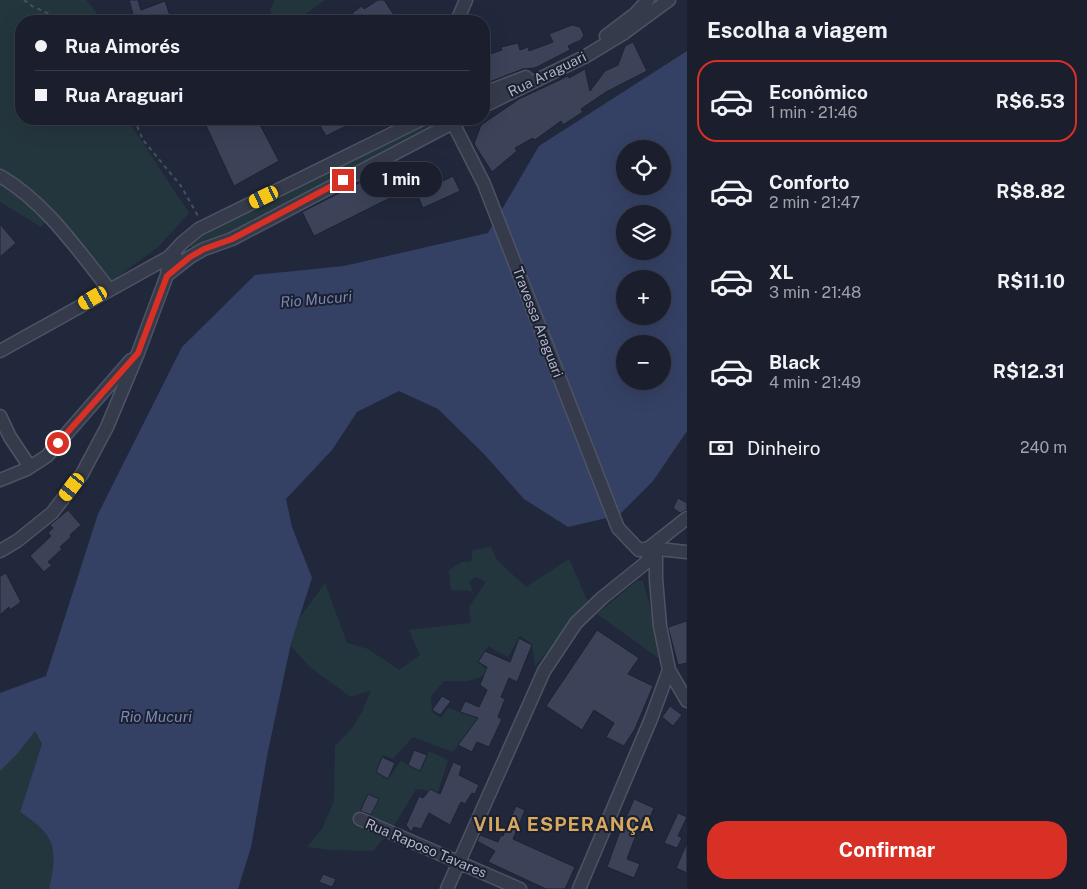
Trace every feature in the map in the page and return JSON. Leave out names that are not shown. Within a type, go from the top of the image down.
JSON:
[{"type":"street","points":[[460,15],[466,0]]},
{"type":"street","points":[[610,38],[648,0]]},
{"type":"street","points":[[610,38],[638,24],[670,0]]},
{"type":"street","name":"Rua Araguari","points":[[490,91],[526,77],[610,38]]},
{"type":"street","name":"Rua Araguari","points":[[490,103],[586,56],[610,38]]},
{"type":"street","points":[[0,351],[109,289],[170,257],[182,242],[199,228],[410,125]]},
{"type":"street","points":[[167,276],[190,257],[204,249],[232,239],[446,125]]},
{"type":"street","name":"Travessa Araguari","points":[[457,125],[484,184],[618,528],[639,550],[652,549]]},
{"type":"street","points":[[0,176],[11,182],[41,208],[109,289]]},
{"type":"street","points":[[170,257],[190,257]]},
{"type":"street","points":[[0,551],[52,513],[82,474],[107,426],[138,353],[167,276],[170,257]]},
{"type":"street","points":[[0,480],[30,467],[47,456],[138,353]]},
{"type":"street","points":[[0,416],[10,437],[30,467]]},
{"type":"street","points":[[446,889],[544,671],[576,623],[602,598],[648,561],[652,549],[687,518]]},
{"type":"street","points":[[652,549],[687,552]]},
{"type":"street","points":[[652,549],[660,626],[669,670],[687,701]]},
{"type":"street","points":[[579,889],[651,719],[669,670]]},
{"type":"street","name":"Rua Raposo Tavares","points":[[360,819],[520,889]]},
{"type":"path","points":[[24,0],[52,15]]},
{"type":"path","points":[[137,125],[143,140],[181,186],[200,217],[211,223]]},
{"type":"shaded area","points":[[0,0],[86,0],[97,13],[96,15],[15,15],[15,125],[131,125],[189,213],[158,247],[109,283],[0,170]]},
{"type":"shaded area","points":[[275,0],[325,0],[304,15],[272,15],[270,10]]},
{"type":"shaded area","points":[[417,125],[439,125],[199,250],[191,247],[191,243]]},
{"type":"shaded area","points":[[0,181],[47,220],[41,227],[0,202]]},
{"type":"shaded area","points":[[491,547],[496,559],[526,587],[569,559],[588,602],[535,666],[532,644],[520,636],[508,657],[488,646],[478,662],[487,670],[479,678],[468,681],[444,681],[431,696],[432,712],[441,718],[448,708],[478,718],[453,752],[413,737],[393,759],[383,755],[376,772],[388,779],[401,761],[420,771],[429,751],[448,760],[438,792],[416,789],[394,826],[373,851],[307,847],[322,829],[334,801],[335,746],[353,727],[362,712],[371,690],[351,697],[311,668],[284,639],[325,583],[347,643],[368,649],[399,670],[420,655],[409,630],[471,623],[469,607],[486,582],[476,577],[469,582],[473,591],[451,590],[449,570],[462,562],[471,562],[473,550]]},
{"type":"shaded area","points":[[637,581],[643,581],[658,636],[661,660],[597,614]]},
{"type":"shaded area","points":[[35,731],[42,744],[20,812],[41,828],[51,844],[53,863],[49,889],[0,889],[0,771],[18,753]]},
{"type":"water","name":"Rio Mucuri","points":[[687,51],[687,431],[653,481],[619,515],[568,527],[524,499],[484,454],[438,409],[399,391],[357,412],[332,450],[286,499],[292,527],[312,578],[291,643],[268,751],[251,847],[238,889],[49,889],[53,863],[51,844],[41,828],[20,812],[42,744],[35,731],[18,753],[0,771],[0,693],[46,676],[98,514],[182,347],[255,275],[344,266],[488,233],[539,146]]},
{"type":"building","points":[[129,0],[138,0],[141,10],[165,1],[170,15],[133,15]]},
{"type":"building","points":[[378,0],[384,0],[394,15],[354,15],[352,13],[362,6],[364,9]]},
{"type":"building","points":[[572,25],[580,27],[584,35],[581,40],[568,46],[570,50],[535,68],[523,69],[490,82],[490,54],[502,50],[501,47],[518,43],[520,50],[528,47],[529,51],[553,42],[549,34]]},
{"type":"building","points":[[633,42],[647,71],[606,92],[581,109],[583,112],[563,125],[561,121],[535,140],[533,138],[515,148],[517,151],[492,172],[474,144],[481,125],[490,125],[490,119],[519,99],[568,76],[569,78],[585,69],[590,91],[605,71],[618,65],[625,46]]},
{"type":"building","points":[[206,125],[260,125],[279,161],[234,186]]},
{"type":"building","points":[[320,125],[348,125],[326,136]]},
{"type":"building","points":[[396,164],[408,189],[314,236],[302,212]]},
{"type":"building","points":[[453,176],[460,191],[423,208],[417,194]]},
{"type":"building","points":[[0,224],[16,243],[0,257]]},
{"type":"building","points":[[678,498],[687,503],[687,510],[680,513],[673,508]]},
{"type":"building","points":[[68,510],[81,525],[60,547],[62,549],[48,562],[52,565],[44,572],[30,556],[51,536],[48,533],[53,528],[50,525]]},
{"type":"building","points":[[6,573],[21,602],[10,610],[9,607],[0,615],[0,576]]},
{"type":"building","points":[[687,621],[687,663],[678,665],[668,627]]},
{"type":"building","points":[[597,630],[639,658],[628,674],[653,686],[635,729],[624,746],[606,737],[614,723],[594,710],[582,730],[546,706]]},
{"type":"building","points":[[519,638],[532,645],[517,682],[509,678],[501,697],[505,699],[498,717],[502,719],[489,747],[477,742],[472,752],[458,745],[478,718],[460,712],[465,701],[479,707],[487,690],[480,685],[487,667],[478,662],[485,651],[510,662]]},
{"type":"building","points":[[442,696],[451,701],[440,715],[432,710]]},
{"type":"building","points":[[670,706],[682,715],[673,726],[662,717]]},
{"type":"building","points":[[414,750],[427,755],[420,771],[408,765]]},
{"type":"building","points":[[382,757],[395,763],[388,779],[376,772]]},
{"type":"building","points":[[453,762],[462,766],[459,775],[479,785],[475,794],[472,793],[465,804],[461,802],[450,825],[429,813],[421,829],[414,827],[411,832],[406,825],[419,796],[423,798],[430,789],[440,794]]},
{"type":"building","points":[[368,794],[379,799],[371,815],[360,811]]},
{"type":"building","points":[[634,799],[654,808],[649,820],[643,817],[627,859],[640,864],[634,878],[607,867],[620,831],[616,830],[622,816],[626,818]]},
{"type":"building","points":[[516,806],[525,810],[513,839],[575,867],[565,889],[546,889],[488,862],[495,851],[477,841],[480,835],[498,842],[501,835],[503,836]]},
{"type":"building","points":[[678,813],[687,817],[678,836],[682,838],[677,848],[664,843]]},
{"type":"building","points":[[687,843],[687,873],[676,868]]},
{"type":"building","points":[[323,874],[336,879],[332,887],[319,882]]},
{"type":"district","name":"VILA ESPERANÇA","points":[[564,824]]},
{"type":"route","points":[[58,443],[138,353],[167,276],[190,257],[204,249],[232,239],[343,180]]}]
